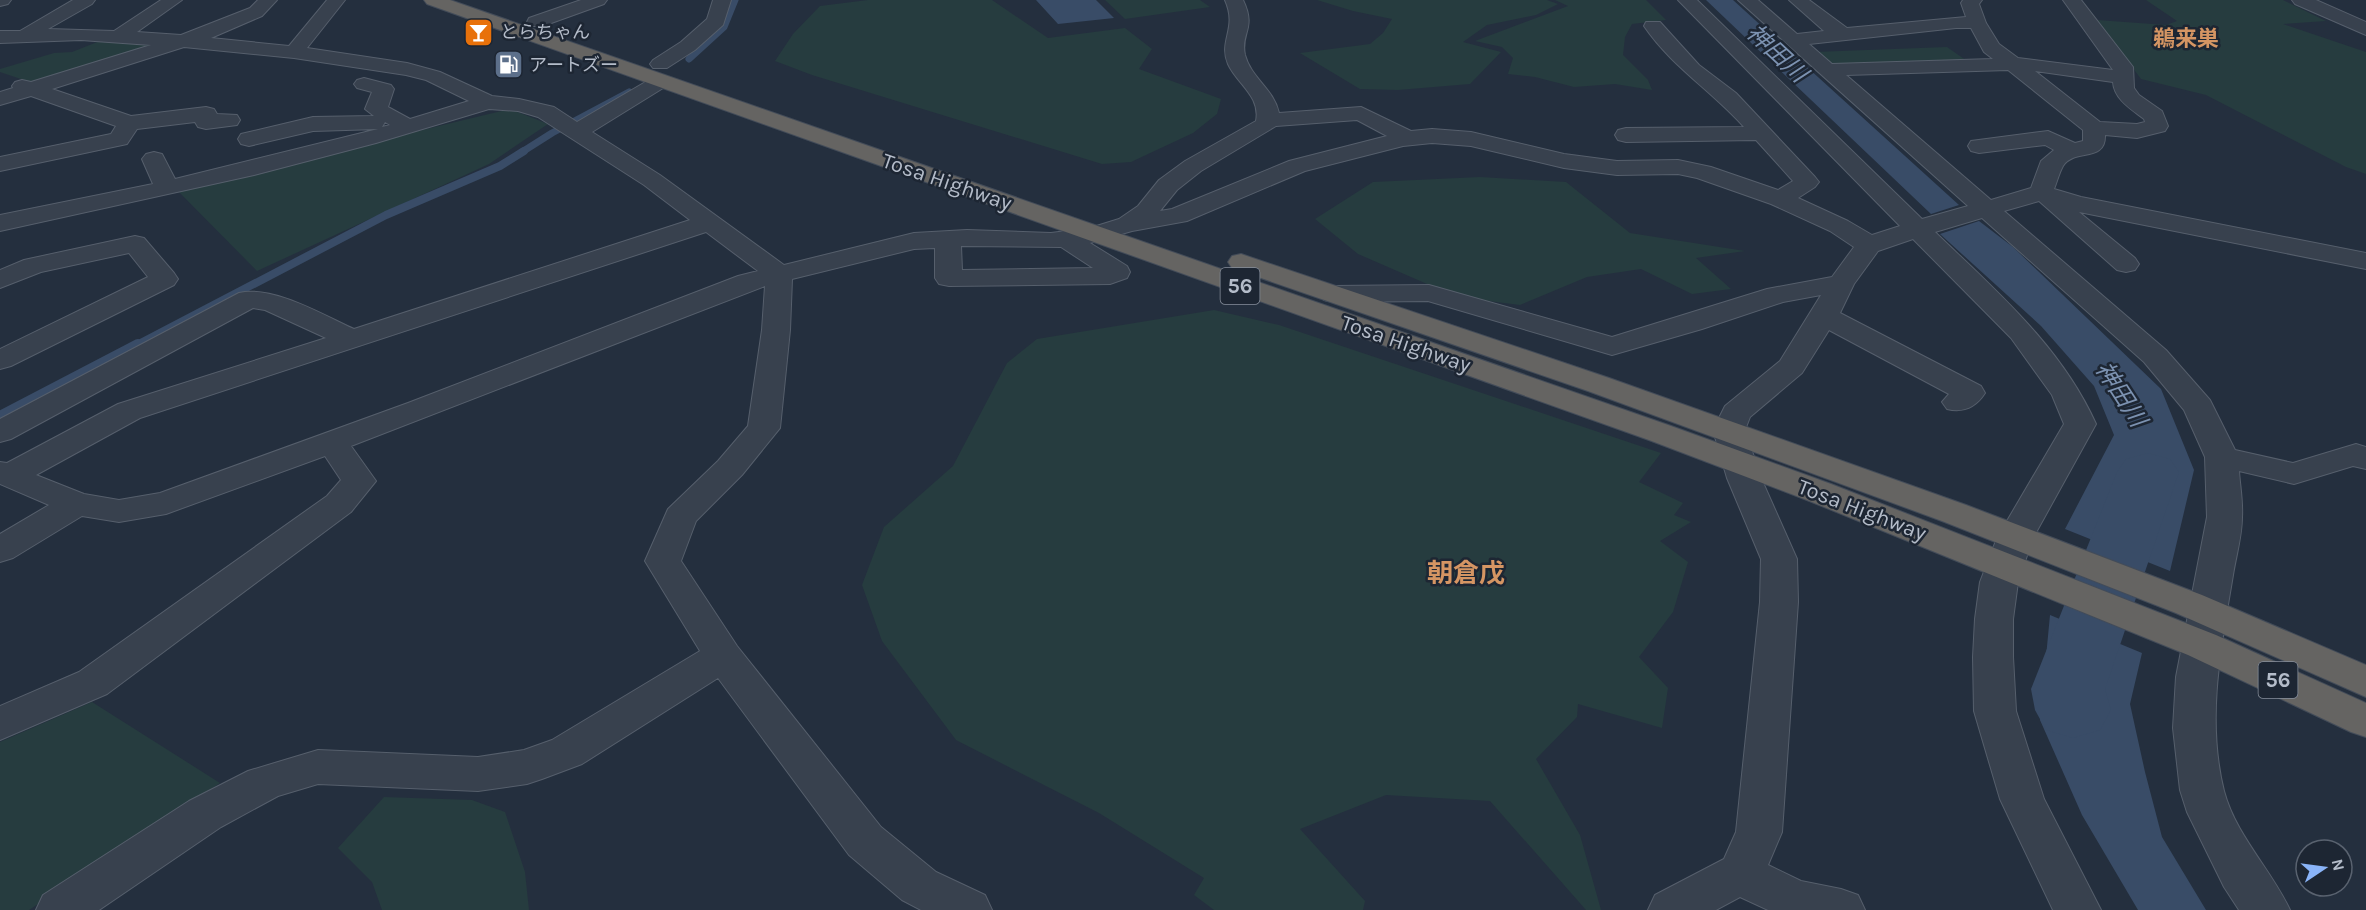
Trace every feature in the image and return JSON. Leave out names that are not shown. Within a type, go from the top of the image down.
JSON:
[{"type":"highway","name":"Tosa Highway","points":[[433,0],[1128,224],[1729,430],[2011,552],[2197,626],[2366,682]]},
{"type":"highway","name":"Tosa Highway","points":[[472,0],[536,22],[660,73],[1094,235],[1660,433],[1739,463],[2011,552]]},
{"type":"highway","name":"Tosa Highway","points":[[2197,626],[2366,721]]},
{"type":"street","points":[[23,36],[86,0]]},
{"type":"street","points":[[117,37],[173,0]]},
{"type":"street","points":[[0,99],[28,88],[181,41],[256,12],[268,0]]},
{"type":"street","points":[[294,52],[336,0]]},
{"type":"street","points":[[536,22],[598,0]]},
{"type":"street","points":[[570,127],[660,73],[716,21],[722,0]]},
{"type":"street","points":[[1128,224],[1147,211],[1168,185],[1193,166],[1266,124],[1270,115],[1264,96],[1239,68],[1234,52],[1242,18],[1234,0]]},
{"type":"street","points":[[1687,0],[1782,96],[1920,227],[2021,332],[2067,394],[2080,424],[2011,552],[1999,582],[1994,619],[1995,711],[2022,800],[2077,910]]},
{"type":"street","points":[[1747,0],[1982,209],[2155,356],[2199,408],[2222,457],[2225,517],[2210,592],[2197,626],[2194,728],[2202,790],[2220,835],[2266,910]]},
{"type":"street","points":[[1798,0],[1836,31],[1845,34]]},
{"type":"street","points":[[1973,0],[1970,3],[1977,23],[1990,48],[2073,109],[2094,128],[2137,131],[2157,126],[2154,116],[2131,99],[2124,88],[2123,67],[2072,0]]},
{"type":"street","points":[[2301,0],[2364,27]]},
{"type":"street","points":[[1793,40],[1956,22],[1977,23]]},
{"type":"street","points":[[1653,26],[1692,69],[1729,97],[1807,182],[1780,199]]},
{"type":"street","points":[[0,37],[81,34],[181,41],[294,52],[407,69],[433,76],[488,102],[519,105],[546,112],[652,180],[778,274]]},
{"type":"street","points":[[1827,70],[2011,64],[2039,65],[2122,77]]},
{"type":"street","points":[[0,78],[129,123],[206,114],[206,122],[229,120]]},
{"type":"street","points":[[364,84],[384,89],[376,109],[413,124]]},
{"type":"street","points":[[1729,97],[1782,96]]},
{"type":"street","points":[[0,223],[166,188],[413,124],[488,102]]},
{"type":"street","points":[[1267,120],[1361,113],[1407,138]]},
{"type":"street","points":[[0,164],[120,139],[129,123]]},
{"type":"street","points":[[249,140],[313,124],[413,124]]},
{"type":"street","points":[[2041,193],[2053,161],[2073,151],[2094,145],[2094,128]]},
{"type":"street","points":[[1678,167],[1634,143],[1626,135],[1762,133]]},
{"type":"street","points":[[5,474],[77,504],[119,511],[166,503],[748,282],[914,241],[948,239],[1050,241],[1094,235],[1128,224],[1178,216],[1297,166],[1407,138],[1432,136],[1471,139],[1564,161],[1617,168],[1678,167],[1703,172],[1780,199],[1839,226],[1869,245]]},
{"type":"street","points":[[1979,146],[2048,138],[2073,151]]},
{"type":"street","points":[[154,159],[166,188]]},
{"type":"street","points":[[2041,193],[2126,264]]},
{"type":"street","points":[[1672,910],[1741,873],[1759,832],[1779,602],[1779,560],[1739,463],[1729,430],[1736,413],[1791,367],[1824,316],[1841,283],[1869,245],[1920,227],[2041,193],[2077,204],[2366,261]]},
{"type":"street","points":[[5,474],[129,411],[711,222]]},
{"type":"street","points":[[948,239],[949,278],[1110,276],[1117,272],[1066,239]]},
{"type":"street","points":[[0,280],[33,266],[135,244],[164,279],[0,360]]},
{"type":"street","points":[[778,274],[777,330],[764,428],[730,468],[680,517],[663,561],[723,656],[865,841],[919,886],[968,910]]},
{"type":"street","points":[[1334,294],[1429,294],[1612,346],[1777,295],[1841,283]]},
{"type":"street","points":[[0,432],[249,299],[272,303],[353,339]]},
{"type":"street","points":[[1824,316],[1970,393],[1958,402]]},
{"type":"street","points":[[0,724],[93,683],[339,504],[359,481],[331,442]]},
{"type":"street","points":[[2222,457],[2294,474],[2356,454],[2366,459]]},
{"type":"street","points":[[0,550],[77,504]]},
{"type":"street","points":[[60,910],[205,814],[264,783],[318,767],[478,774],[527,767],[567,752],[723,656]]},
{"type":"street","points":[[1741,873],[1764,887],[1814,907],[1841,910]]},
{"type":"green space","points":[[868,0],[992,0],[1048,38],[1125,28],[1152,49],[1139,69],[1221,99],[1217,114],[1193,133],[1131,162],[1102,164],[812,75],[775,61],[793,34],[820,6]]},
{"type":"green space","points":[[1105,0],[1200,0],[1210,7],[1125,19]]},
{"type":"green space","points":[[1317,0],[1547,0],[1558,4],[1536,15],[1487,25],[1463,42],[1501,52],[1470,84],[1398,90],[1360,89],[1300,53],[1370,44],[1383,33],[1392,19],[1353,11]]},
{"type":"green space","points":[[1555,0],[1646,0],[1666,20],[1632,24],[1625,37],[1623,55],[1648,80],[1652,90],[1615,84],[1574,87],[1535,77],[1508,74],[1513,58],[1502,47],[1475,41],[1568,6]]},
{"type":"green space","points":[[2146,0],[2283,0],[2326,21],[2283,24],[2366,52],[2366,174],[2346,167],[2206,95],[2141,79],[2097,20],[2166,25],[2177,21]]},
{"type":"green space","points":[[105,39],[158,44],[33,83],[0,72],[0,69],[54,53],[72,52]]},
{"type":"green space","points":[[1947,47],[1970,63],[1833,68],[1814,52]]},
{"type":"green space","points":[[510,109],[548,124],[489,164],[257,271],[176,189]]},
{"type":"green space","points":[[1480,177],[1566,182],[1630,233],[1745,251],[1696,258],[1731,289],[1692,294],[1641,269],[1587,277],[1520,305],[1457,297],[1358,254],[1315,219],[1373,182]]},
{"type":"green space","points":[[1214,310],[1279,325],[1661,453],[1639,482],[1683,503],[1674,515],[1691,522],[1660,541],[1688,562],[1673,612],[1639,657],[1668,688],[1662,728],[1578,704],[1577,717],[1536,759],[1580,835],[1601,910],[1586,910],[1490,801],[1386,795],[1300,829],[1365,901],[1363,910],[1214,910],[1194,895],[1204,878],[1099,813],[956,740],[882,641],[862,585],[884,527],[953,466],[1007,363],[1037,339]]},
{"type":"green space","points":[[92,702],[220,783],[29,910],[0,910],[0,742]]},
{"type":"green space","points":[[384,797],[472,800],[505,812],[525,872],[529,910],[382,910],[372,882],[338,848]]},
{"type":"water","points":[[1036,0],[1096,0],[1114,18],[1058,24]]},
{"type":"water","points":[[1706,0],[1733,0],[1959,205],[1931,214]]},
{"type":"water","points":[[1979,221],[2013,247],[2161,389],[2194,470],[2170,571],[2065,529],[2114,435],[2094,386],[2041,326],[1940,234]]},
{"type":"water","points":[[2050,615],[2142,653],[2130,704],[2145,772],[2162,837],[2206,910],[2138,910],[2082,815],[2040,720]]},
{"type":"waterway","points":[[689,59],[724,27],[735,0]]},
{"type":"waterway","points":[[522,152],[552,133],[629,92]]},
{"type":"waterway","points":[[135,346],[386,215],[500,166],[524,151]]},
{"type":"waterway","points":[[0,416],[138,344]]},
{"type":"waterway","name":"神田川","points":[[2073,710],[2068,689],[2148,472]]},
{"type":"place","name":"とらちゃん","points":[[479,32]]},
{"type":"place","name":"アートズー","points":[[508,65]]},
{"type":"district","name":"鵜来巣","points":[[2186,39]]},
{"type":"district","name":"朝倉戊","points":[[1466,573]]}]
